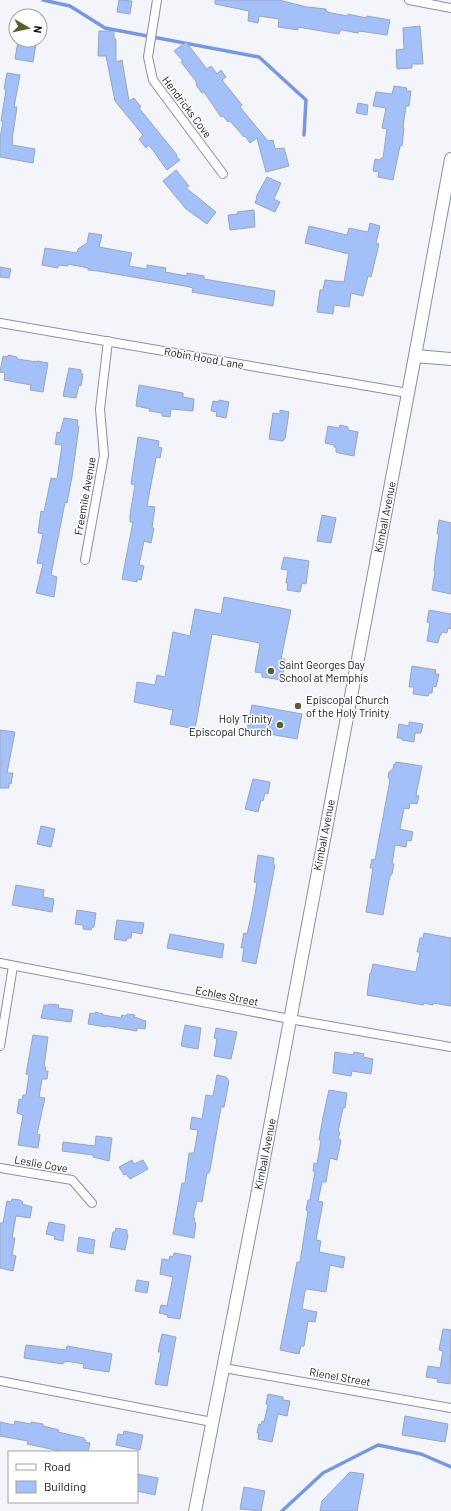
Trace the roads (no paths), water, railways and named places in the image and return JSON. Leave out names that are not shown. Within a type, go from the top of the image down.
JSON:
[{"type":"main road","name":"Kimball Avenue","points":[[195,1511],[224,1368],[451,159]]},
{"type":"main road","points":[[415,356],[451,359]]},
{"type":"street","name":"Hendricks Cove","points":[[157,0],[148,57],[153,80],[223,174]]},
{"type":"street","points":[[409,0],[451,8]]},
{"type":"street","name":"Robin Hood Lane","points":[[0,323],[408,393]]},
{"type":"street","name":"Freemile Avenue","points":[[85,560],[104,455],[100,409],[108,341]]},
{"type":"street","name":"Echles Street","points":[[0,963],[290,1019],[451,1047]]},
{"type":"street","points":[[0,1046],[14,966]]},
{"type":"street","name":"Leslie Cove","points":[[0,1168],[72,1180],[92,1203]]},
{"type":"street","name":"Rienel Street","points":[[224,1368],[451,1408]]},
{"type":"street","points":[[0,1381],[212,1422]]},
{"type":"waterway","points":[[43,0],[70,6],[105,28],[259,57],[306,100],[304,135]]},
{"type":"waterway","points":[[282,1511],[323,1473],[378,1445],[421,1454],[451,1467]]},
{"type":"place","name":"Saint Georges Day School at Memphis","points":[[271,671]]},
{"type":"place","name":"Episcopal Church of the Holy Trinity","points":[[298,706]]},
{"type":"place","name":"Holy Trinity Episcopal Church","points":[[280,725]]}]
